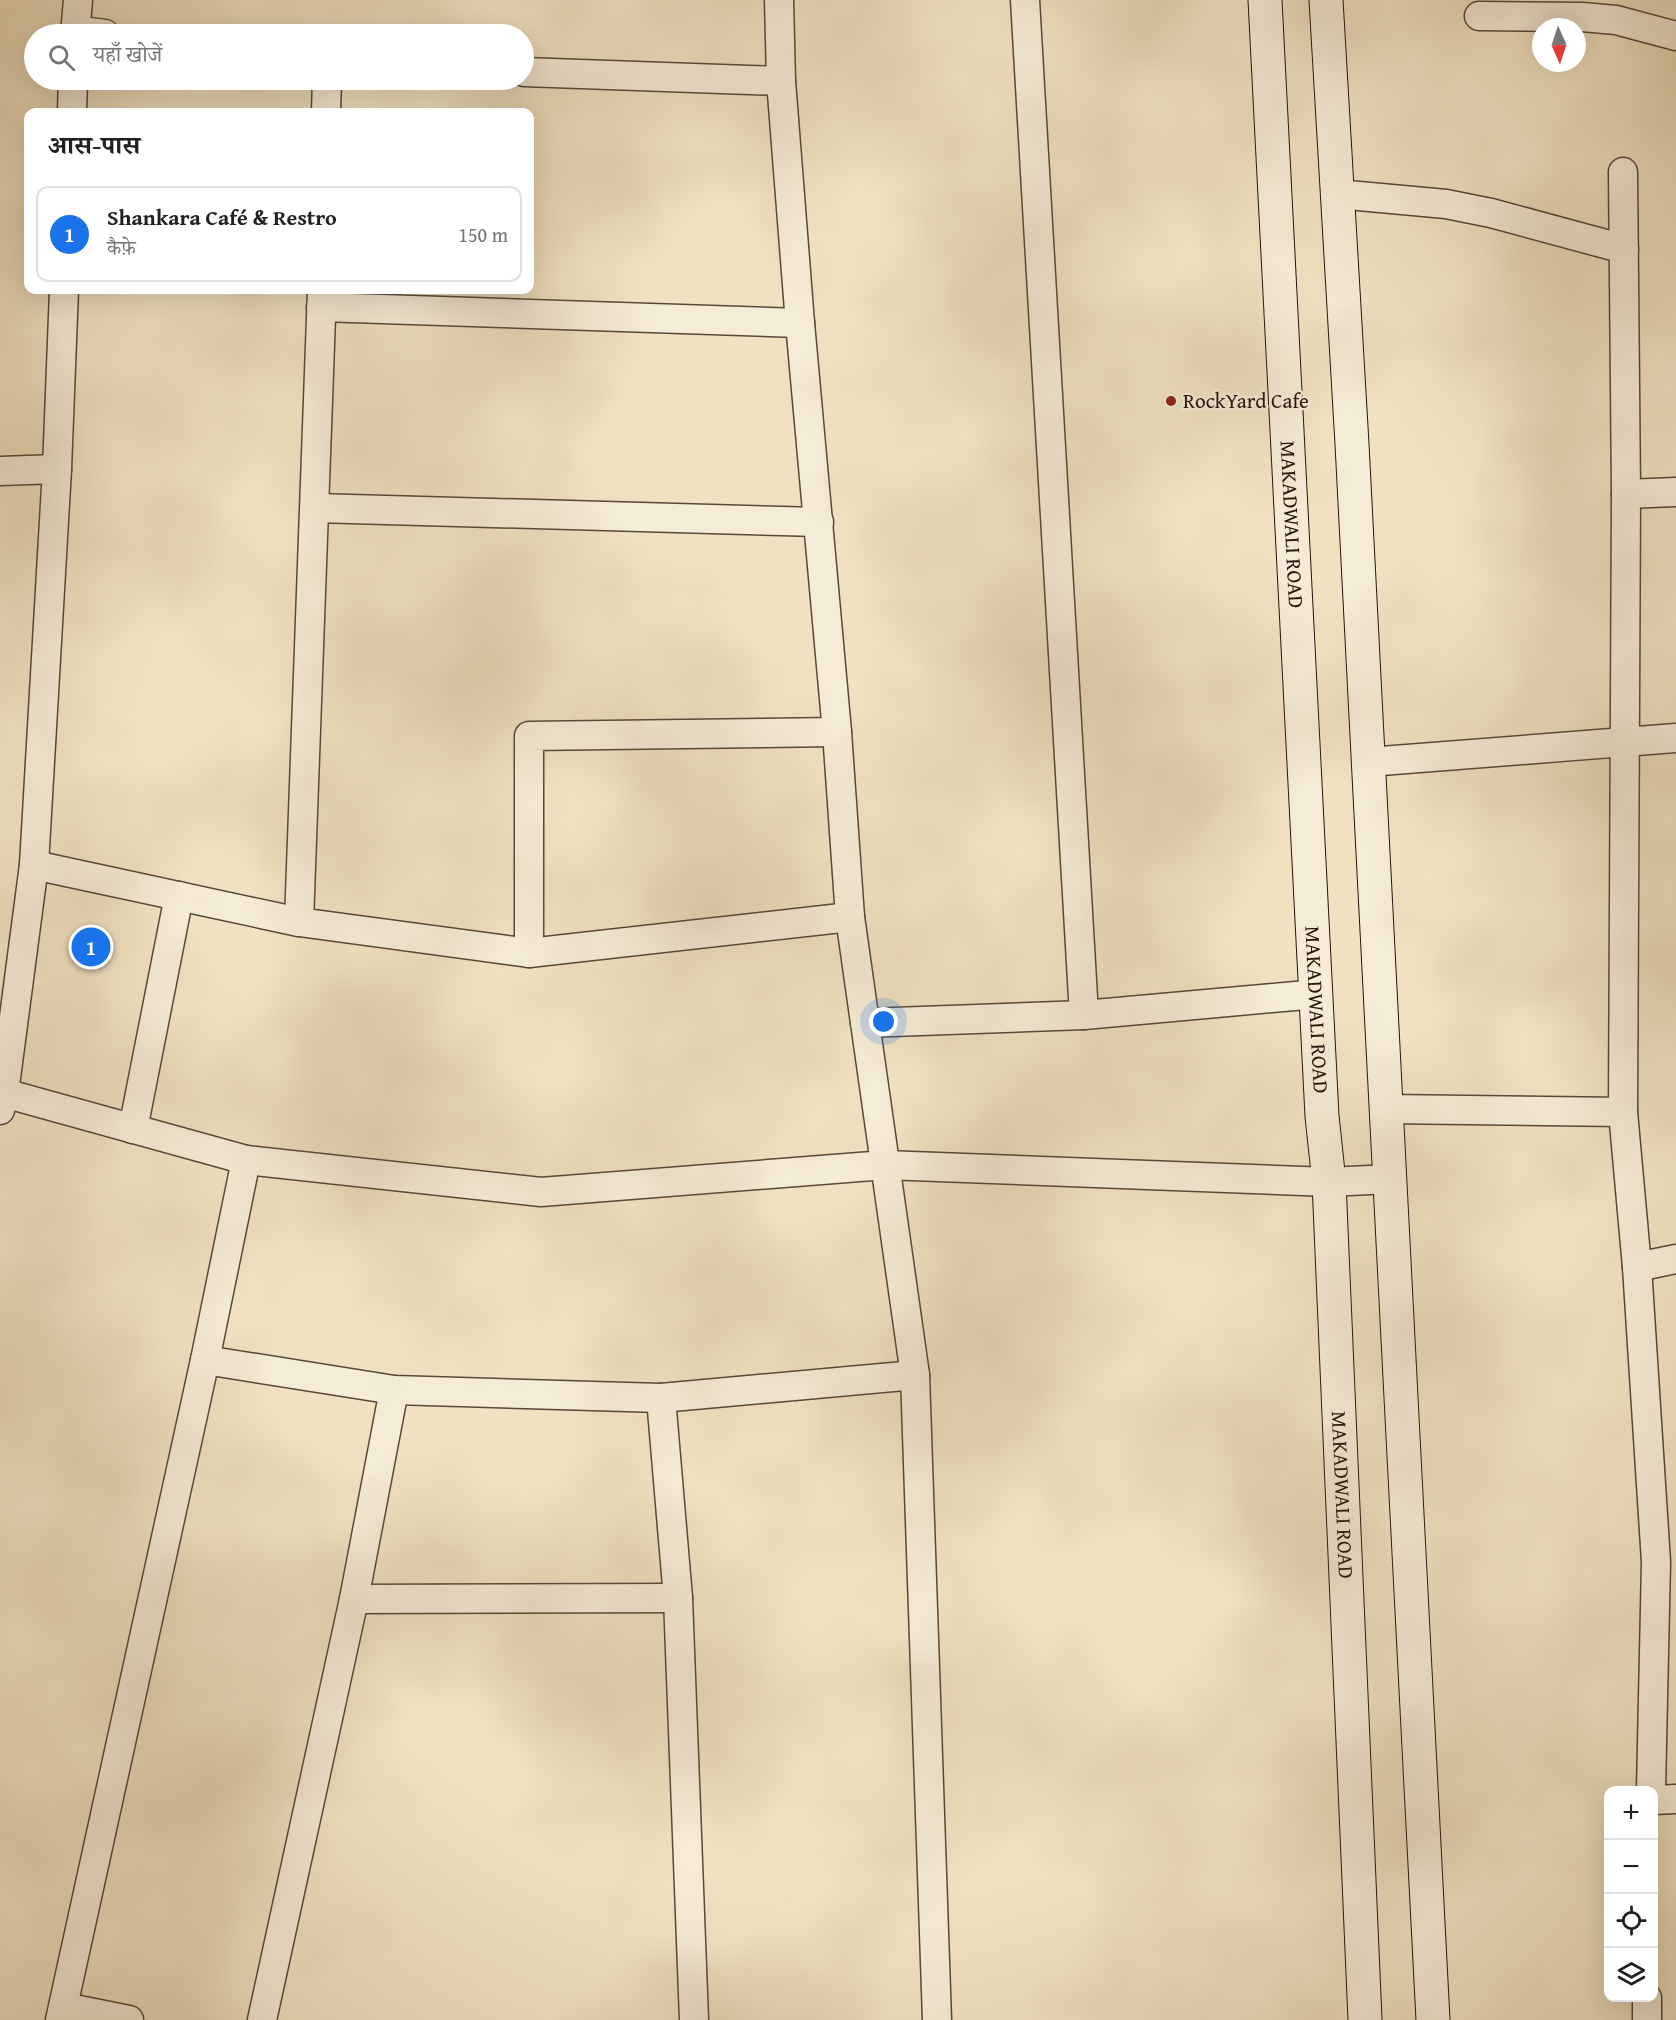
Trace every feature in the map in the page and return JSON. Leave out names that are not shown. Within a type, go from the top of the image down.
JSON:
[{"type":"street","points":[[76,24],[78,0]]},
{"type":"street","points":[[779,0],[781,81],[800,323],[837,732],[850,917],[915,1375],[938,2020]]},
{"type":"street","points":[[1025,0],[1084,1015]]},
{"type":"street","name":"MAKADWALI ROAD","points":[[1265,0],[1322,1116],[1329,1182],[1365,2020]]},
{"type":"street","points":[[1326,0],[1433,2020]]},
{"type":"street","points":[[1479,16],[1581,17],[1616,20],[1676,36]]},
{"type":"street","points":[[534,72],[781,81]]},
{"type":"street","points":[[72,108],[73,90]]},
{"type":"street","points":[[326,108],[327,90]]},
{"type":"street","points":[[1623,172],[1626,494],[1623,1112],[1666,1562],[1651,1786]]},
{"type":"street","points":[[1337,194],[1446,204],[1491,213],[1624,249]]},
{"type":"street","points":[[64,294],[57,469],[34,865],[2,1102],[133,1129],[246,1160],[541,1192],[885,1165],[1329,1182],[1390,1179]]},
{"type":"street","points":[[299,922],[322,298],[800,323]]},
{"type":"street","points":[[0,471],[57,469]]},
{"type":"street","points":[[1626,494],[1676,492]]},
{"type":"street","points":[[315,508],[819,522]]},
{"type":"street","points":[[529,953],[529,736],[837,732]]},
{"type":"street","points":[[1368,762],[1676,738]]},
{"type":"street","points":[[34,865],[299,922],[529,953],[850,917]]},
{"type":"street","points":[[133,1129],[179,896]]},
{"type":"street","points":[[865,1023],[1084,1015],[1317,994]]},
{"type":"street","points":[[1386,1109],[1623,1112]]},
{"type":"street","points":[[129,2020],[62,2014],[205,1360],[246,1160]]},
{"type":"street","points":[[1637,1267],[1676,1259]]},
{"type":"street","points":[[205,1360],[394,1390],[661,1398],[915,1375]]},
{"type":"street","points":[[262,2020],[354,1599],[394,1390]]},
{"type":"street","points":[[661,1398],[678,1598],[694,2020]]},
{"type":"street","points":[[354,1599],[678,1598]]},
{"type":"street","points":[[1658,1800],[1676,1799]]},
{"type":"street","points":[[1647,2002],[1647,2020]]},
{"type":"place","name":"RockYard Cafe","points":[[1171,401]]},
{"type":"place","name":"Shankara Café & Restro","points":[[91,947]]}]
